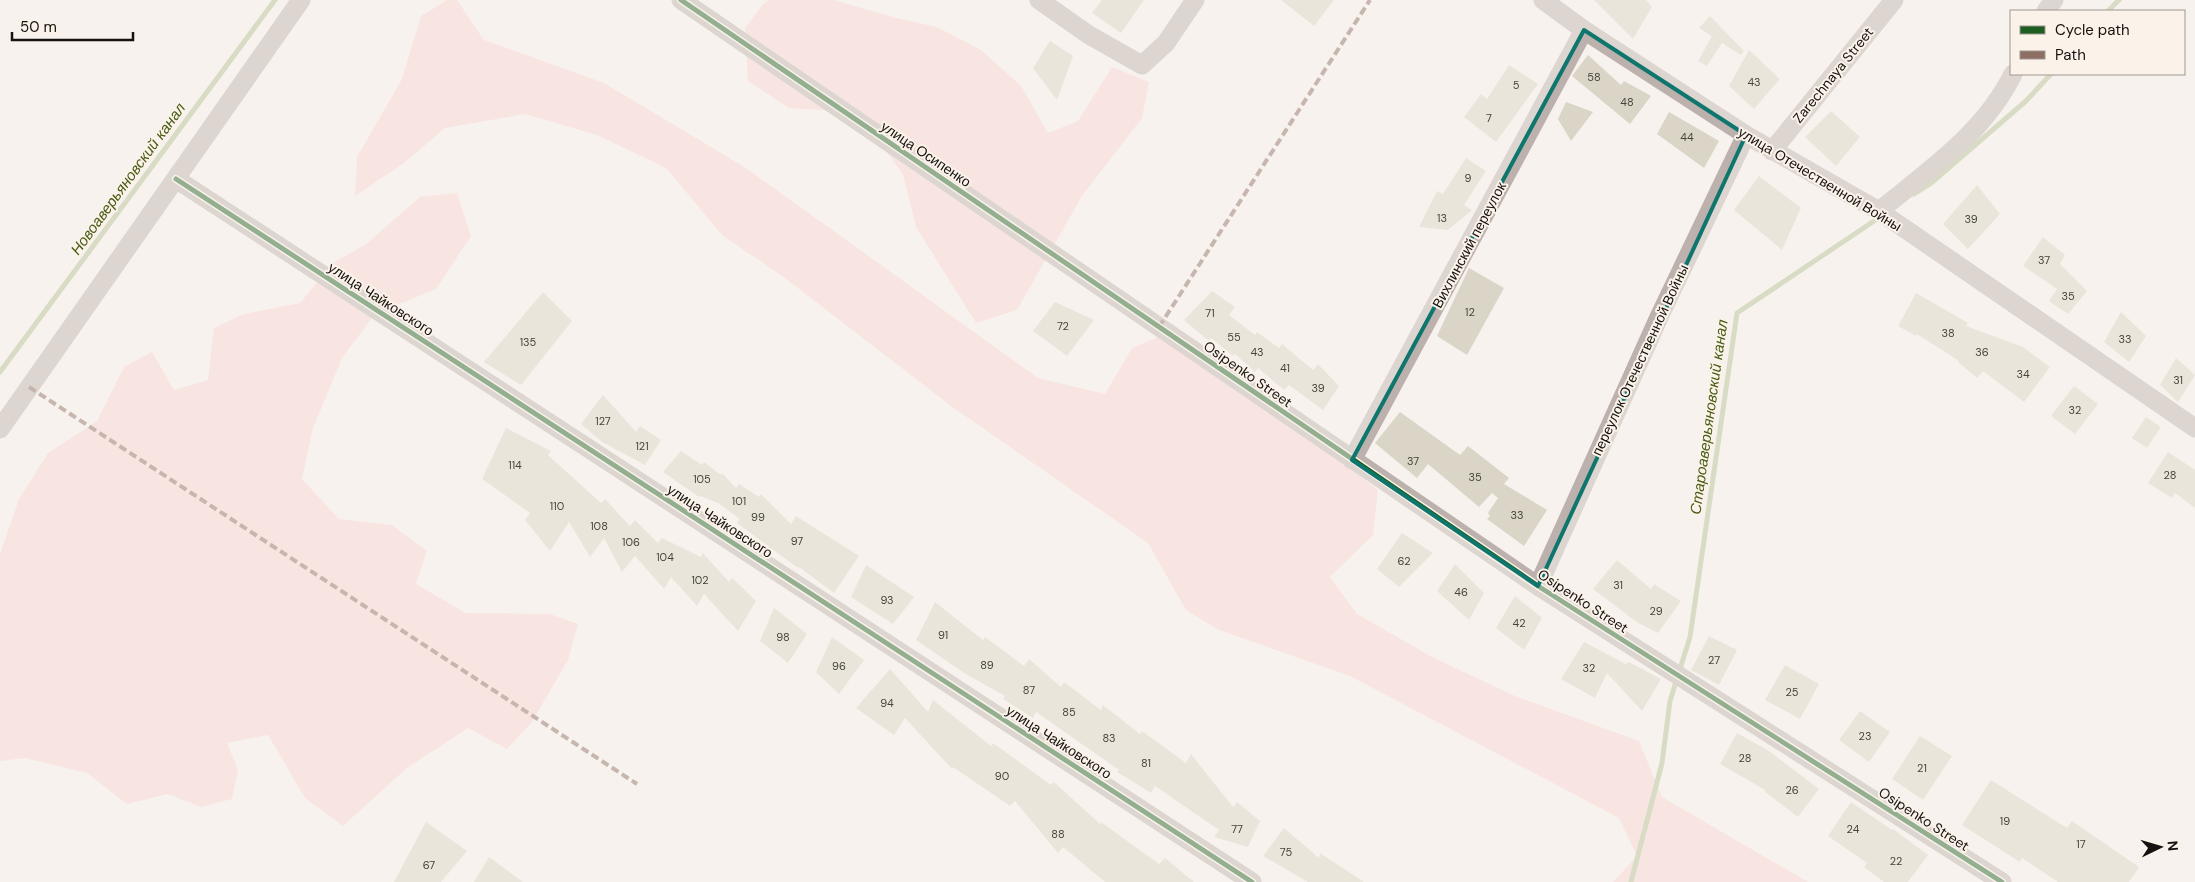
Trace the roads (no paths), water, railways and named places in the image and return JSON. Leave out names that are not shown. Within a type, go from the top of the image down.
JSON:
[{"type":"street","points":[[0,429],[301,0]]},
{"type":"street","name":"Osipenko Street","points":[[681,0],[1538,586],[2002,882]]},
{"type":"street","points":[[1039,0],[1089,35],[1142,65],[1166,43],[1195,0]]},
{"type":"street","name":"улица Отечественной Войны","points":[[1543,0],[1584,30],[1746,135],[1879,211],[2195,428]]},
{"type":"street","name":"Zarechnaya Street","points":[[1772,151],[1894,0]]},
{"type":"street","name":"Вихлинский переулок","points":[[1352,460],[1584,30]]},
{"type":"street","points":[[1879,211],[1946,156],[1984,120],[2006,90],[2013,75]]},
{"type":"street","name":"переулок Отечественной Войны","points":[[1538,586],[1660,315],[1746,135]]},
{"type":"street","name":"улица Чайковского","points":[[176,179],[1252,882]]},
{"type":"waterway","name":"Новоаверьяновский канал","points":[[0,372],[275,0]]},
{"type":"waterway","name":"Староаверьяновский канал","points":[[2109,10],[2119,0]]},
{"type":"waterway","name":"Староаверьяновский канал","points":[[1914,194],[1930,184],[2026,101],[2050,75]]},
{"type":"waterway","name":"Староаверьяновский канал","points":[[1631,882],[1662,763],[1670,701],[1690,637],[1737,313],[1880,217]]}]
